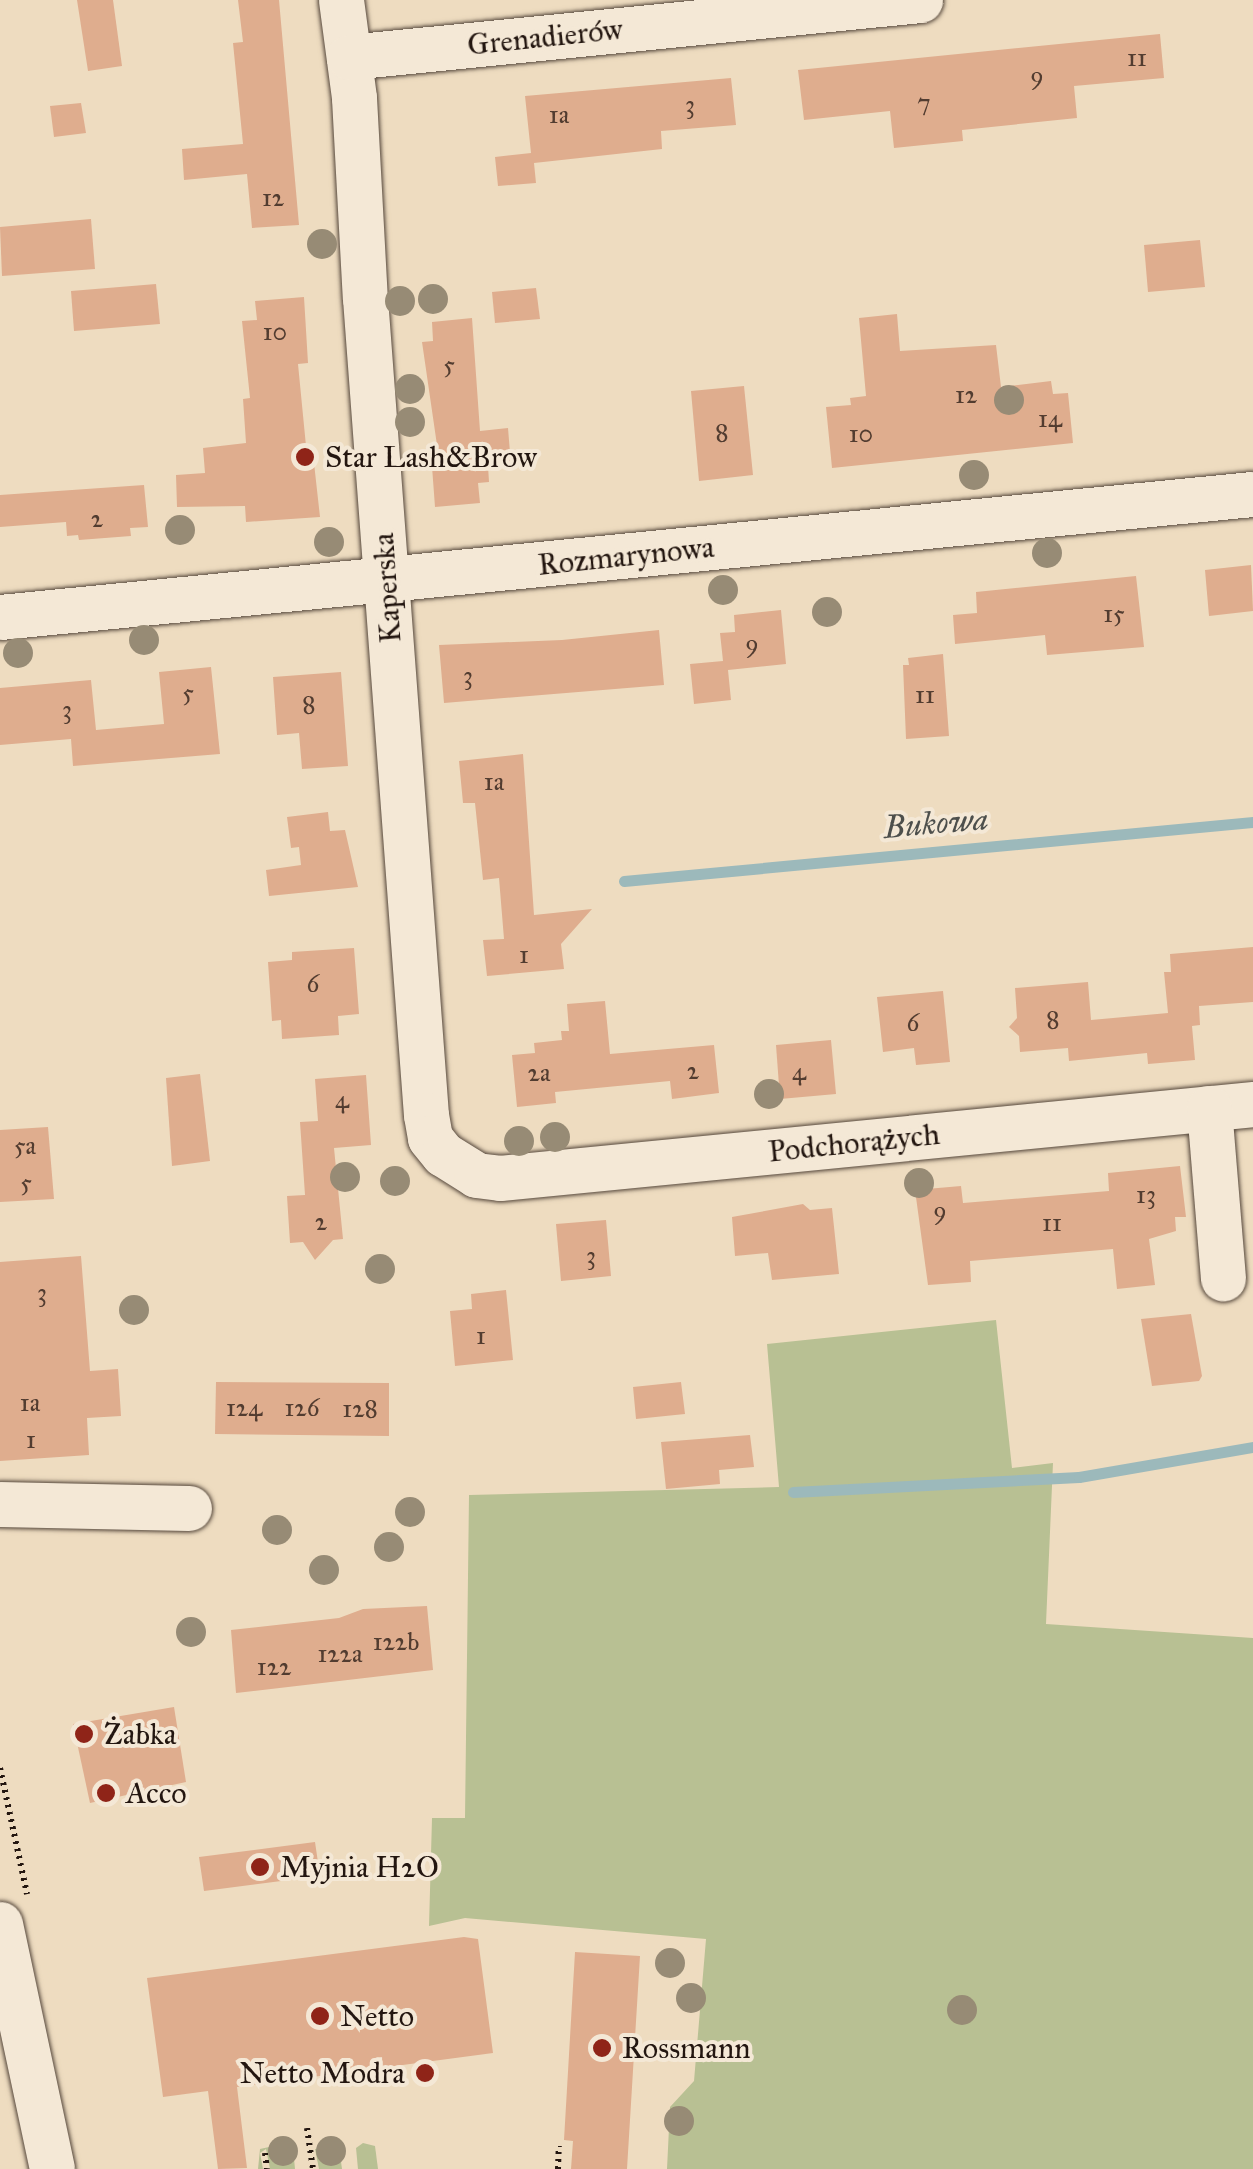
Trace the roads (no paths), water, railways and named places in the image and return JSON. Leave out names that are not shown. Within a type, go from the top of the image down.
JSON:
[{"type":"street","name":"Kaperska","points":[[342,0],[426,1115],[430,1138],[457,1165]]},
{"type":"street","name":"Grenadierów","points":[[348,57],[920,0]]},
{"type":"street","name":"Rozmarynowa","points":[[0,617],[1253,494]]},
{"type":"street","name":"Podchorążych","points":[[457,1165],[476,1175],[500,1178],[1253,1104]]},
{"type":"street","points":[[1209,1108],[1223,1278]]},
{"type":"street","points":[[0,1504],[189,1508]]},
{"type":"street","points":[[0,1924],[52,2169]]},
{"type":"waterway","name":"Bukowa","points":[[624,881],[1253,822]]},
{"type":"waterway","points":[[793,1492],[1079,1477],[1253,1447]]},
{"type":"place","name":"Star Lash&Brow","points":[[305,457]]},
{"type":"place","name":"Żabka","points":[[84,1734]]},
{"type":"place","name":"Acco","points":[[106,1793]]},
{"type":"place","name":"Myjnia H2O","points":[[260,1867]]},
{"type":"place","name":"Netto","points":[[320,2016]]},
{"type":"place","name":"Rossmann","points":[[602,2048]]},
{"type":"place","name":"Netto Modra","points":[[425,2073]]}]
